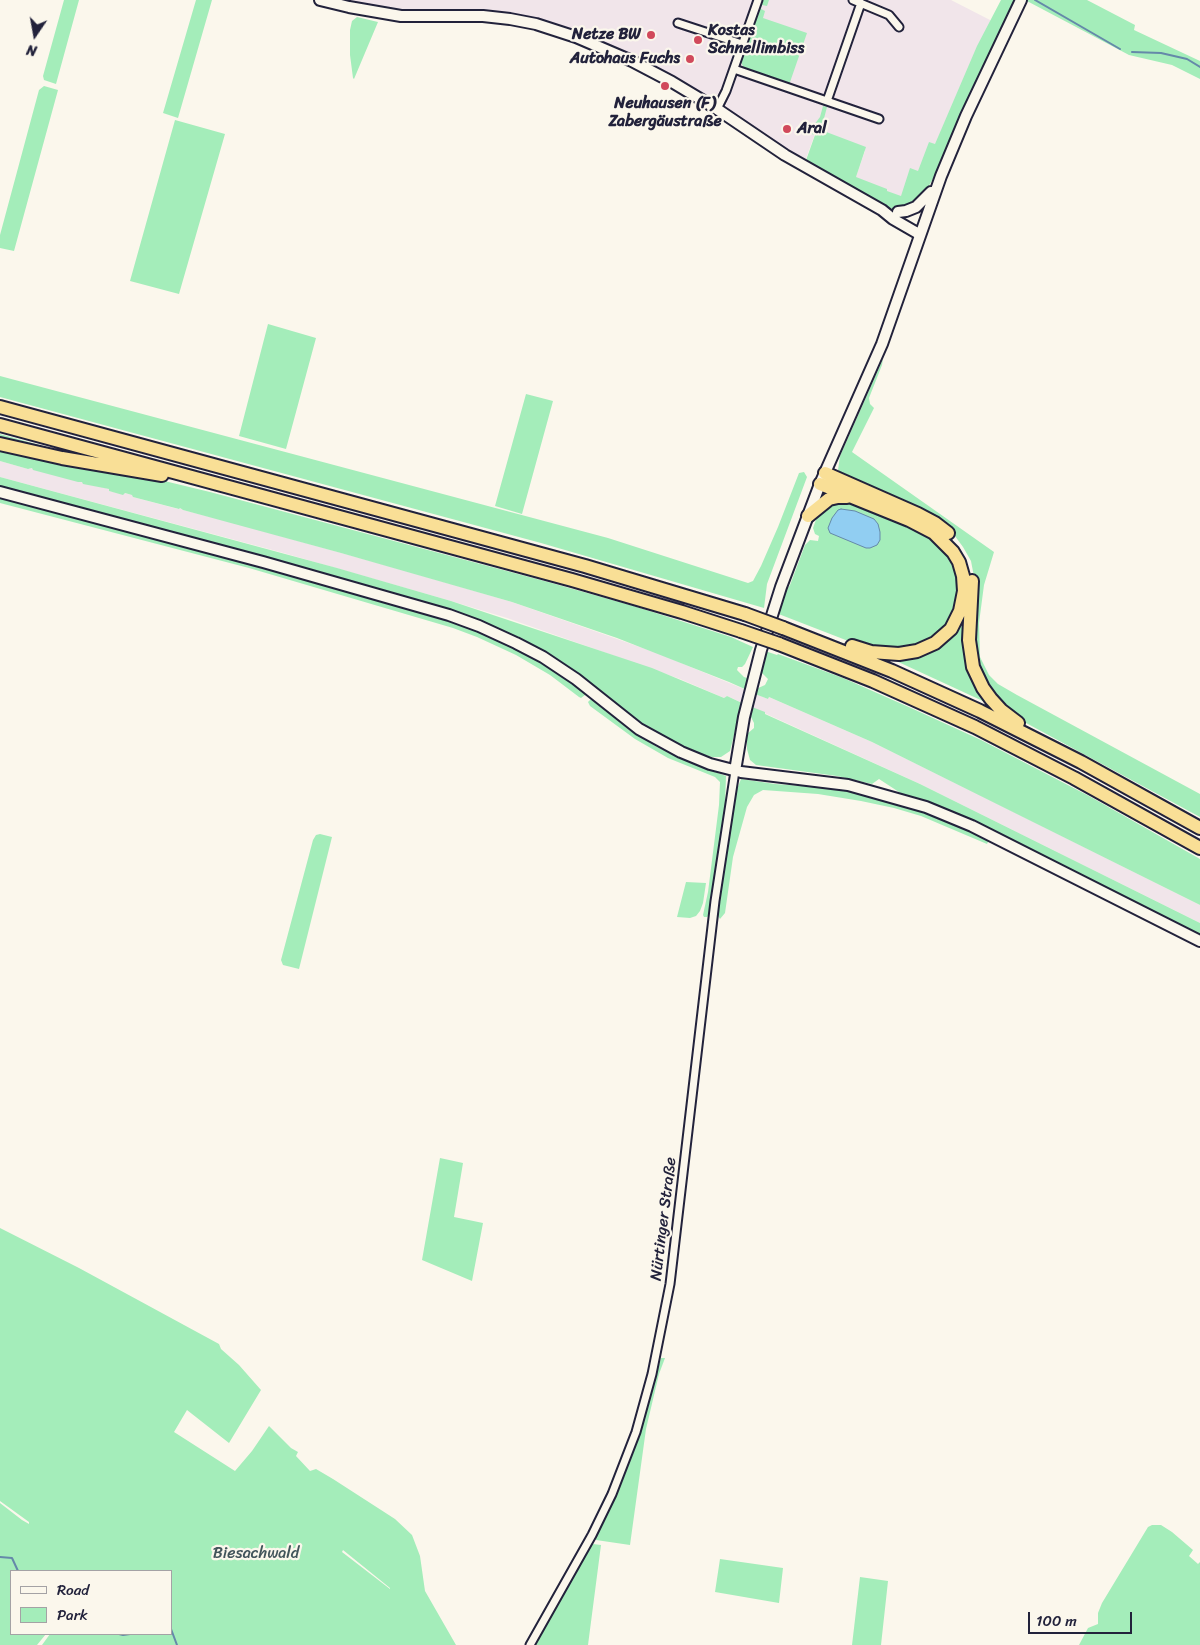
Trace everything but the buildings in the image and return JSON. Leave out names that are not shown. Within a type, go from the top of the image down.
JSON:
[{"type":"highway","points":[[0,407],[585,566],[745,614],[808,637],[913,680],[1042,742],[1200,828]]},
{"type":"highway","points":[[0,425],[609,590],[779,644],[872,681],[975,727],[1074,778],[1200,848]]},
{"type":"highway","points":[[0,444],[83,462],[207,481]]},
{"type":"highway","points":[[808,637],[845,644],[876,653],[910,653],[925,649],[938,641],[951,629],[960,611],[964,595],[963,576],[957,559],[946,543],[937,535],[920,525],[852,498],[822,479]]},
{"type":"highway","points":[[822,479],[924,517],[943,530],[958,545],[966,558],[972,579],[973,592],[969,646],[971,660],[977,676],[998,708],[1042,742]]},
{"type":"highway","points":[[808,516],[829,499],[838,497],[852,498]]},
{"type":"main road","points":[[320,0],[349,3],[401,16],[497,17],[549,27],[576,37],[632,61],[672,82],[785,155],[882,210],[893,219],[921,230]]},
{"type":"main road","points":[[735,771],[744,717],[772,610],[822,479],[878,353],[937,186],[963,123],[1021,0]]},
{"type":"main road","points":[[898,212],[912,209],[920,204],[937,186]]},
{"type":"main road","points":[[882,210],[898,212],[915,218],[921,230]]},
{"type":"main road","points":[[0,492],[281,567],[449,615],[479,626],[543,657],[576,679],[639,729],[657,740],[697,759],[735,771],[771,777],[817,780],[848,785],[906,800],[931,809],[972,826],[1200,941]]},
{"type":"street","points":[[716,109],[726,91],[758,0]]},
{"type":"street","points":[[853,0],[889,15],[899,27]]},
{"type":"street","points":[[827,101],[860,3]]},
{"type":"street","points":[[678,23],[742,44]]},
{"type":"street","points":[[734,69],[879,119]]},
{"type":"street","name":"Nürtinger Straße","points":[[530,1645],[589,1541],[612,1494],[636,1432],[652,1374],[670,1284],[714,908],[735,771]]},
{"type":"shaded area","points":[[344,0],[951,0],[992,21],[912,206],[853,185],[865,151],[815,134],[804,164],[686,90],[536,24],[420,16],[343,6]]},
{"type":"shaded area","points":[[0,461],[109,489],[109,491],[133,495],[133,497],[180,508],[512,602],[657,653],[768,699],[769,697],[872,742],[1016,813],[1200,905],[1200,923],[920,784],[727,696],[724,698],[680,679],[507,618],[451,601],[280,552],[0,477]]},
{"type":"green space","points":[[64,0],[79,0],[56,84],[44,80],[43,76]]},
{"type":"green space","points":[[196,0],[212,0],[178,118],[163,113]]},
{"type":"green space","points":[[762,0],[769,0],[767,6],[762,5],[761,9],[765,11],[763,18],[807,33],[789,85],[745,71],[741,62]]},
{"type":"green space","points":[[1001,0],[1017,0],[942,163],[919,203],[894,210],[805,163],[815,135],[808,133],[820,117],[823,106],[827,107],[821,130],[866,147],[856,177],[901,196],[910,168],[918,171],[929,142],[935,144],[977,46]]},
{"type":"green space","points":[[1027,0],[1087,0],[1135,25],[1134,30],[1200,61],[1200,79],[1172,65],[1129,55]]},
{"type":"green space","points":[[357,17],[378,22],[354,79],[350,55],[350,30],[352,21]]},
{"type":"green space","points":[[44,86],[58,90],[14,251],[0,248],[0,235],[39,90]]},
{"type":"green space","points":[[175,120],[225,134],[179,294],[130,281]]},
{"type":"green space","points":[[268,324],[316,338],[286,449],[239,436]]},
{"type":"green space","points":[[883,359],[869,398],[870,404],[874,408],[852,452],[994,552],[984,585],[979,623],[980,657],[989,675],[998,684],[1017,695],[1200,794],[1200,817],[1015,717],[992,695],[975,660],[975,582],[971,561],[963,547],[952,532],[838,470],[840,456]]},
{"type":"green space","points":[[0,376],[608,538],[748,583],[753,581],[761,566],[799,473],[804,472],[807,477],[767,584],[764,608],[541,543],[0,397]]},
{"type":"green space","points":[[526,394],[553,401],[522,514],[495,506]]},
{"type":"green space","points":[[0,434],[72,454],[0,439]]},
{"type":"green space","points":[[0,447],[152,478],[210,492],[548,582],[637,607],[731,637],[753,647],[745,664],[742,667],[738,667],[737,670],[744,677],[750,679],[747,690],[617,638],[512,602],[180,508],[133,497],[125,493],[123,495],[109,491],[109,489],[83,484],[82,482],[33,470],[32,468],[28,469],[0,461]]},
{"type":"green space","points":[[0,477],[337,568],[451,601],[652,668],[724,698],[727,696],[742,703],[730,751],[721,757],[712,757],[666,738],[646,727],[543,652],[516,637],[477,620],[312,571],[145,525],[0,488]]},
{"type":"green space","points":[[0,497],[165,539],[463,624],[529,654],[566,677],[585,695],[581,698],[579,697],[550,675],[516,655],[453,628],[249,568],[0,503]]},
{"type":"green space","points":[[848,501],[925,531],[956,564],[959,604],[943,632],[909,650],[856,644],[776,613],[779,601],[790,585],[805,545],[810,540],[818,541],[819,536],[815,534],[813,528],[818,514],[824,506]]},
{"type":"green space","points":[[964,609],[966,628],[987,699],[985,702],[894,660],[914,656]]},
{"type":"green space","points":[[765,651],[843,678],[981,740],[1089,796],[1200,859],[1200,905],[872,742],[769,697],[768,699],[755,694],[756,689],[765,685],[768,679],[761,672]]},
{"type":"green space","points":[[592,698],[629,730],[657,747],[693,764],[726,776],[725,805],[710,914],[707,917],[703,915],[708,892],[719,805],[720,782],[715,777],[668,758],[635,739],[590,706],[588,702]]},
{"type":"green space","points":[[752,707],[920,784],[1200,923],[1200,936],[928,803],[902,794],[879,779],[872,784],[837,776],[756,765],[750,760],[747,749],[747,734],[754,728],[751,717]]},
{"type":"green space","points":[[741,779],[775,784],[831,788],[865,794],[922,810],[989,840],[987,844],[921,816],[894,808],[818,794],[763,790],[754,795],[747,807],[733,857],[725,913],[720,919],[717,914],[734,797]]},
{"type":"green space","points":[[316,835],[332,837],[299,969],[283,965],[281,960],[313,840]]},
{"type":"green space","points":[[686,882],[706,883],[700,911],[696,916],[690,918],[677,917]]},
{"type":"green space","points":[[440,1158],[463,1163],[454,1217],[483,1223],[472,1281],[422,1260]]},
{"type":"green space","name":"Biesachwald","points":[[0,1228],[79,1268],[219,1344],[221,1349],[239,1365],[261,1390],[229,1443],[187,1410],[174,1432],[235,1471],[252,1451],[269,1426],[291,1448],[298,1452],[296,1456],[310,1471],[316,1469],[395,1519],[412,1535],[420,1556],[425,1591],[456,1645],[42,1645],[49,1635],[172,1635],[172,1570],[10,1570],[10,1635],[45,1635],[37,1645],[0,1645],[0,1503],[22,1520],[29,1524],[29,1522],[0,1501]],"holes":[[[343,1550],[390,1588],[342,1552]]]},
{"type":"green space","points":[[661,1358],[665,1358],[659,1374],[646,1429],[630,1545],[596,1540],[595,1537],[619,1489],[634,1451]]},
{"type":"green space","points":[[1161,1525],[1172,1532],[1193,1550],[1189,1556],[1198,1564],[1200,1562],[1200,1645],[1079,1645],[1088,1628],[1098,1624],[1098,1613],[1102,1603],[1148,1527]]},
{"type":"green space","points":[[593,1544],[601,1545],[588,1645],[534,1645],[590,1546]]},
{"type":"green space","points":[[720,1559],[783,1568],[779,1603],[715,1592]]},
{"type":"green space","points":[[860,1577],[888,1581],[881,1645],[852,1645]]},
{"type":"water","points":[[841,509],[855,511],[874,519],[878,524],[880,532],[880,540],[877,545],[866,548],[830,533],[828,528],[832,518]]},
{"type":"waterway","points":[[1035,0],[1120,49]]},
{"type":"waterway","points":[[1132,52],[1161,53],[1187,59],[1200,67]]},
{"type":"waterway","points":[[0,1557],[12,1558],[18,1570]]},
{"type":"waterway","points":[[172,1632],[177,1645]]},
{"type":"place","name":"Netze BW","points":[[651,35]]},
{"type":"place","name":"Kostas Schnellimbiss","points":[[698,40]]},
{"type":"place","name":"Autohaus Fuchs","points":[[690,59]]},
{"type":"place","name":"Neuhausen (F) Zabergäustraße","points":[[665,86]]},
{"type":"place","name":"Aral","points":[[787,129]]}]
